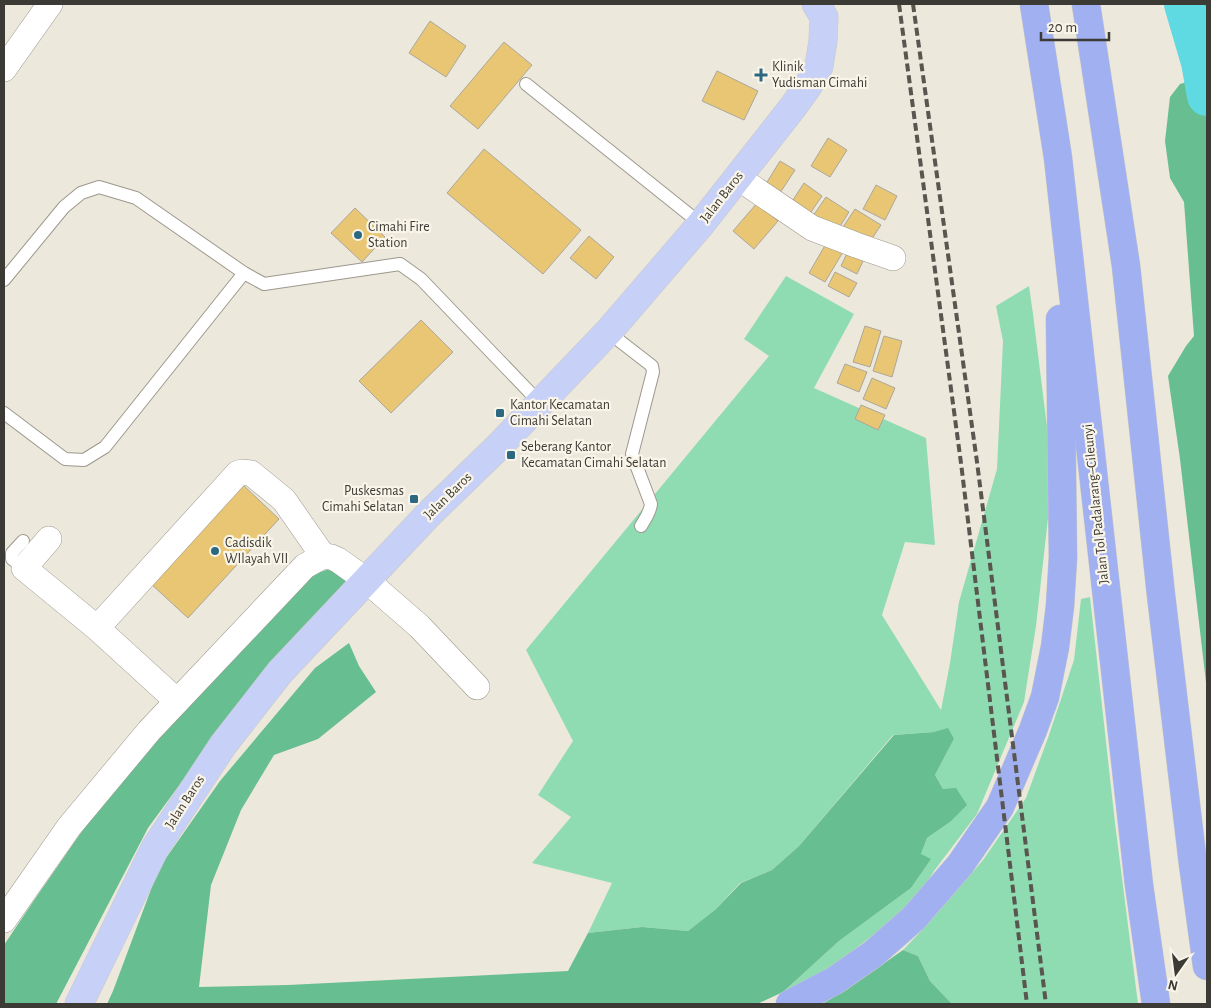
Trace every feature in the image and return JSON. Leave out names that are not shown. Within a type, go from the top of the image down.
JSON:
[{"type":"highway","name":"Jalan Tol Padalarang–Cileunyi","points":[[1034,4],[1058,158],[1139,885],[1156,1004]]},
{"type":"highway","points":[[1086,4],[1126,266],[1193,864],[1207,966]]},
{"type":"highway","points":[[790,1004],[834,981],[873,954],[914,918],[960,864],[1000,807],[1045,697],[1055,646],[1063,557],[1058,158]]},
{"type":"main road","name":"Jalan Baros","points":[[79,1004],[155,848],[223,745],[280,672],[428,515],[499,446],[609,331],[702,224],[793,107],[819,66],[824,17],[816,4]]},
{"type":"street","points":[[4,69],[50,4]]},
{"type":"street","points":[[737,178],[812,228],[893,258]]},
{"type":"street","points":[[97,628],[238,473],[251,473],[284,500],[324,556]]},
{"type":"street","points":[[49,539],[24,568],[97,628],[177,701]]},
{"type":"street","points":[[4,920],[70,827],[149,731],[305,566],[324,556],[338,560],[366,580],[419,626],[477,686]]},
{"type":"lane","points":[[526,84],[702,224]]},
{"type":"lane","points":[[4,280],[64,207],[81,193],[99,187],[136,198],[244,273],[264,284],[400,264],[421,279],[540,404]]},
{"type":"lane","points":[[4,413],[65,459],[84,460],[105,447],[244,273]]},
{"type":"lane","points":[[609,331],[652,366],[653,372],[632,454],[651,504],[648,516],[640,526]]},
{"type":"lane","points":[[23,541],[12,552],[12,559],[24,568]]},
{"type":"green space","points":[[1192,4],[1207,4],[1207,50]]},
{"type":"green space","points":[[1207,72],[1207,691],[1180,459],[1168,376],[1194,336],[1184,202],[1170,178],[1165,141],[1170,97],[1180,84],[1194,80]]},
{"type":"green space","points":[[786,276],[854,314],[814,388],[926,438],[935,545],[905,542],[882,615],[941,710],[959,602],[997,469],[1003,341],[996,306],[1029,286],[1048,435],[1048,518],[1036,626],[1024,702],[977,814],[934,871],[914,903],[822,975],[783,992],[839,941],[911,888],[930,860],[921,854],[927,838],[950,822],[943,789],[935,775],[954,739],[934,732],[893,735],[799,846],[772,870],[740,883],[716,909],[688,931],[642,927],[588,933],[612,883],[532,863],[571,817],[538,795],[573,741],[526,650],[769,356],[744,339]]},
{"type":"green space","points":[[329,569],[347,580],[276,659],[226,721],[148,828],[56,1004],[4,1004],[4,945],[123,772],[312,575]]},
{"type":"green space","points":[[1090,597],[1115,823],[1138,1004],[952,1004],[930,981],[918,956],[903,950],[983,860],[1026,798],[1074,660],[1081,599]]},
{"type":"green space","points":[[349,643],[359,666],[376,692],[318,739],[274,755],[241,810],[211,885],[199,987],[288,985],[568,971],[588,933],[642,927],[688,931],[716,909],[741,883],[772,870],[799,846],[894,735],[934,732],[948,728],[954,739],[935,775],[943,789],[956,788],[967,805],[950,822],[927,838],[921,854],[931,859],[911,888],[839,941],[783,992],[757,1004],[107,1004],[159,868],[220,781],[315,668]]},
{"type":"green space","points":[[903,950],[918,956],[930,981],[952,1004],[822,1004],[846,990]]},
{"type":"building","points":[[430,21],[466,46],[446,77],[409,53]]},
{"type":"building","points":[[504,42],[532,65],[478,129],[450,106]]},
{"type":"building","points":[[717,71],[758,91],[744,120],[702,101]]},
{"type":"building","points":[[828,138],[847,150],[830,177],[811,166]]},
{"type":"building","points":[[484,149],[581,230],[543,274],[447,193]]},
{"type":"building","points":[[780,161],[795,170],[778,196],[764,187]]},
{"type":"building","points":[[804,183],[822,196],[809,215],[791,203]]},
{"type":"building","points":[[876,185],[897,196],[885,220],[863,209]]},
{"type":"building","points":[[826,197],[849,212],[837,231],[813,216]]},
{"type":"building","points":[[757,203],[778,221],[754,249],[733,231]]},
{"type":"building","name":"Cimahi Fire Station","points":[[355,208],[385,237],[362,262],[331,233]]},
{"type":"building","points":[[855,209],[881,225],[867,246],[841,230]]},
{"type":"building","points":[[589,236],[614,257],[596,279],[570,258]]},
{"type":"building","points":[[827,242],[843,252],[825,282],[809,273]]},
{"type":"building","points":[[848,251],[864,259],[857,274],[841,266]]},
{"type":"building","points":[[835,272],[857,283],[849,297],[828,286]]},
{"type":"building","points":[[421,320],[453,352],[391,413],[359,381]]},
{"type":"building","points":[[865,326],[881,331],[870,367],[853,362]]},
{"type":"building","points":[[884,336],[902,341],[892,377],[873,371]]},
{"type":"building","points":[[845,364],[867,372],[859,392],[837,383]]},
{"type":"building","points":[[872,378],[895,388],[886,409],[863,399]]},
{"type":"building","points":[[861,405],[885,415],[878,430],[855,419]]},
{"type":"building","name":"Cadisdik WIlayah VII","points":[[242,484],[279,519],[188,618],[150,583]]},
{"type":"waterway","points":[[1184,4],[1201,62],[1207,96]]},
{"type":"railway","points":[[899,4],[961,463],[1027,1004]]},
{"type":"railway","points":[[913,4],[977,462],[1046,1004]]},
{"type":"place","name":"Klinik Yudisman Cimahi","points":[[761,75]]},
{"type":"place","name":"Cimahi Fire Station","points":[[358,235]]},
{"type":"place","name":"Kantor Kecamatan Cimahi Selatan","points":[[500,413]]},
{"type":"place","name":"Seberang Kantor Kecamatan Cimahi Selatan","points":[[511,455]]},
{"type":"place","name":"Puskesmas Cimahi Selatan","points":[[414,499]]},
{"type":"place","name":"Cadisdik WIlayah VII","points":[[215,551]]}]
